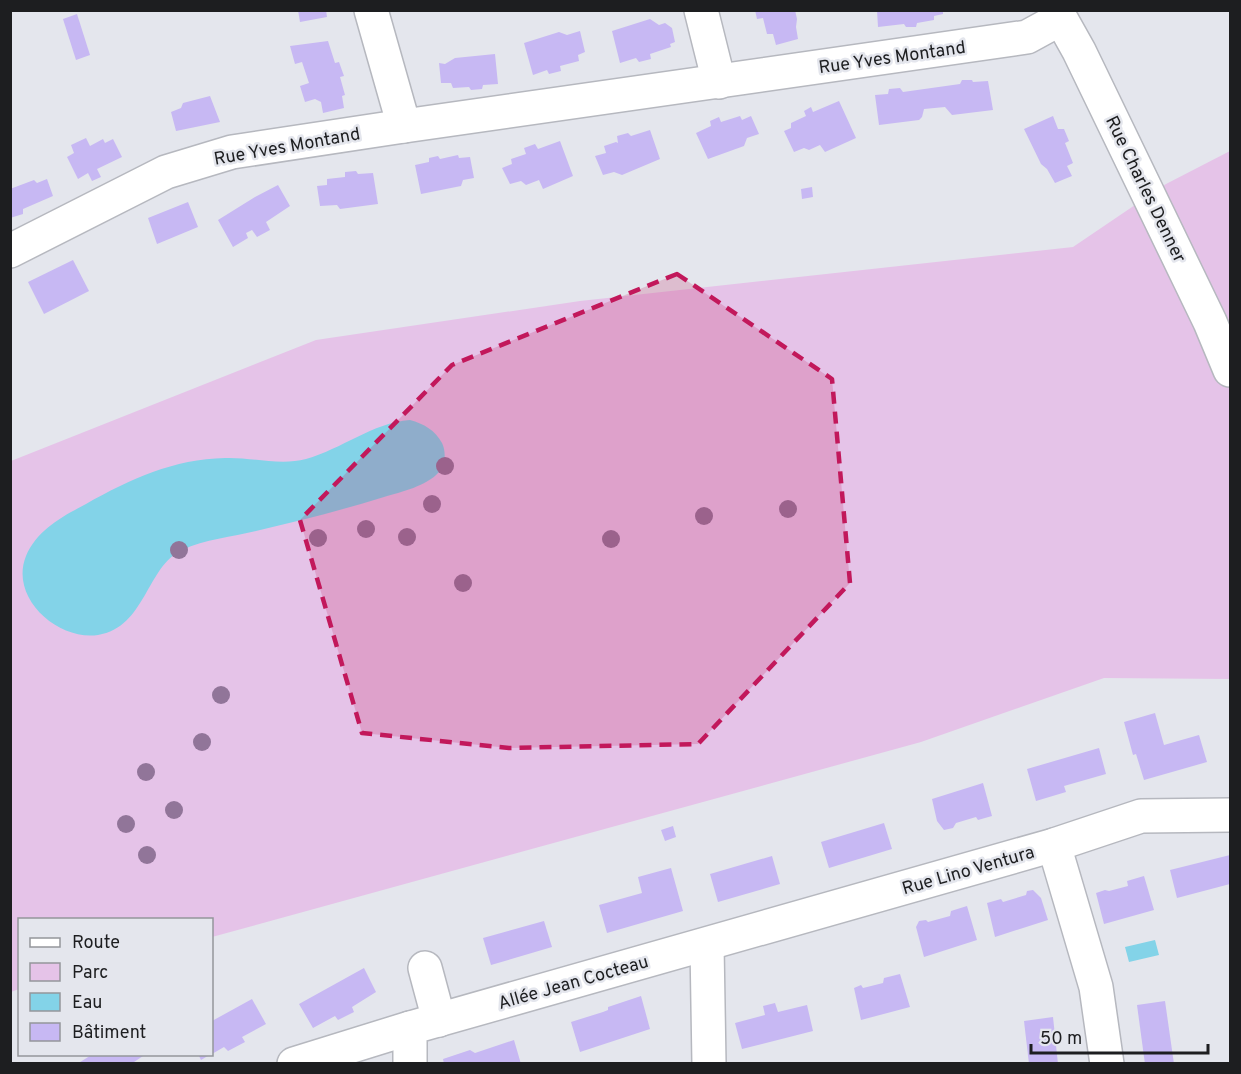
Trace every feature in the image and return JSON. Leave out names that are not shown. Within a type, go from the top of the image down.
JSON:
[{"type":"street","points":[[370,10],[404,126]]},
{"type":"street","points":[[701,10],[719,82]]},
{"type":"street","name":"Rue Yves Montand","points":[[10,251],[166,172],[232,152],[1027,37],[1058,15]]},
{"type":"street","name":"Rue Charles Denner","points":[[1058,15],[1079,51],[1210,322],[1230,370]]},
{"type":"street","name":"Rue Lino Ventura","points":[[707,945],[1054,845],[1141,816],[1230,815]]},
{"type":"street","points":[[1054,845],[1096,987],[1107,1064]]},
{"type":"street","points":[[707,945],[710,1064]]},
{"type":"street","name":"Allée Jean Cocteau","points":[[294,1064],[424,1024],[707,945]]},
{"type":"street","points":[[410,1064],[424,1024],[425,968]]},
{"type":"highlighted area","points":[[677,274],[832,379],[850,583],[698,744],[509,748],[362,733],[300,520],[452,365]]},
{"type":"green space","points":[[1230,151],[1230,679],[1104,678],[921,742],[213,937],[213,918],[18,918],[18,989],[11,992],[11,461],[316,340],[580,301],[1073,247],[1166,184]]},
{"type":"water","points":[[410,420],[432,431],[442,443],[445,458],[441,469],[434,477],[421,485],[398,493],[336,511],[209,541],[182,550],[160,569],[136,609],[114,630],[98,635],[83,635],[67,631],[53,624],[41,613],[31,601],[24,587],[23,572],[26,556],[44,531],[60,519],[119,486],[170,466],[206,459],[235,458],[286,462],[306,459],[383,426]]},
{"type":"water","points":[[1155,940],[1159,955],[1129,962],[1125,947]]},
{"type":"building","points":[[298,10],[326,10],[327,17],[300,22]]},
{"type":"building","points":[[755,10],[795,10],[798,39],[776,45],[773,34],[767,34],[763,18],[757,19]]},
{"type":"building","points":[[877,10],[943,10],[943,14],[934,16],[934,20],[917,23],[916,27],[906,27],[904,24],[878,27]]},
{"type":"building","points":[[77,14],[90,55],[76,60],[63,19]]},
{"type":"building","points":[[650,19],[659,25],[665,23],[672,28],[675,42],[670,44],[671,47],[650,54],[651,59],[639,62],[636,58],[620,63],[612,31]]},
{"type":"building","points":[[580,31],[585,52],[578,55],[579,61],[560,66],[561,71],[549,74],[547,70],[533,75],[524,43],[559,32],[567,35]]},
{"type":"building","points":[[328,41],[335,63],[339,62],[344,76],[340,77],[345,95],[342,96],[344,108],[323,113],[321,102],[315,99],[305,102],[300,86],[309,83],[302,62],[295,64],[290,46]]},
{"type":"building","points":[[495,54],[498,84],[483,85],[482,89],[471,90],[469,87],[453,88],[451,83],[441,83],[439,63],[445,64],[455,58]]},
{"type":"building","points":[[962,80],[988,81],[993,110],[952,115],[945,107],[924,109],[919,120],[879,125],[875,95],[888,94],[889,89],[900,88],[903,92],[960,84]]},
{"type":"building","points":[[210,96],[220,122],[176,131],[171,112],[181,108],[183,103]]},
{"type":"building","points":[[839,101],[856,138],[825,152],[820,145],[809,150],[804,148],[794,152],[784,131],[791,128],[791,123],[806,116],[804,111],[811,107],[813,112]]},
{"type":"building","points":[[740,116],[742,120],[751,116],[759,134],[747,138],[744,146],[708,159],[696,133],[711,126],[710,121],[719,117],[721,122]]},
{"type":"building","points":[[1053,116],[1058,129],[1064,129],[1069,141],[1065,143],[1073,163],[1067,166],[1072,176],[1055,183],[1047,169],[1041,164],[1024,129]]},
{"type":"building","points":[[650,130],[660,159],[622,175],[614,172],[603,175],[595,156],[606,153],[604,146],[618,143],[617,136],[628,133],[631,136]]},
{"type":"building","points":[[86,138],[90,146],[103,139],[105,143],[113,139],[122,157],[97,169],[101,177],[92,181],[88,173],[78,179],[67,157],[74,153],[71,145]]},
{"type":"building","points":[[560,141],[573,176],[543,189],[539,180],[526,185],[521,181],[510,184],[502,168],[512,164],[511,159],[526,154],[524,148],[535,144],[538,149]]},
{"type":"building","points":[[458,155],[459,158],[470,157],[474,178],[463,180],[461,186],[421,194],[415,165],[429,162],[429,158],[438,156],[440,159]]},
{"type":"building","points":[[356,171],[358,174],[373,173],[378,204],[340,209],[337,205],[320,206],[317,186],[327,185],[327,179],[345,177],[345,172]]},
{"type":"building","points":[[47,179],[53,196],[23,209],[23,214],[10,218],[10,189],[34,180],[37,183]]},
{"type":"building","points":[[278,185],[290,206],[266,222],[270,230],[257,237],[252,230],[246,233],[248,238],[233,247],[218,220]]},
{"type":"building","points":[[812,187],[813,197],[802,199],[801,189]]},
{"type":"building","points":[[188,202],[198,227],[157,244],[148,218]]},
{"type":"building","points":[[73,260],[89,291],[44,314],[28,282]]},
{"type":"building","points":[[1155,713],[1164,745],[1199,735],[1207,762],[1144,780],[1136,754],[1133,755],[1124,722]]},
{"type":"building","points":[[1099,748],[1106,774],[1064,786],[1066,792],[1036,801],[1027,769]]},
{"type":"building","points":[[983,783],[992,816],[978,820],[976,817],[956,823],[953,828],[944,830],[937,821],[932,799]]},
{"type":"building","points":[[884,823],[892,849],[829,868],[821,842]]},
{"type":"building","points":[[673,826],[676,837],[665,841],[661,830]]},
{"type":"building","points":[[1230,855],[1230,884],[1177,898],[1170,870]]},
{"type":"building","points":[[772,856],[780,884],[718,902],[710,874]]},
{"type":"building","points":[[671,868],[683,911],[607,933],[599,905],[642,893],[638,877]]},
{"type":"building","points":[[1144,876],[1154,910],[1104,924],[1096,893],[1128,886],[1127,881]]},
{"type":"building","points":[[1033,890],[1041,898],[1048,920],[995,937],[987,903],[1001,899],[1003,902],[1026,895],[1027,891]]},
{"type":"building","points":[[967,906],[977,940],[924,957],[916,927],[919,921],[928,922],[950,916],[951,911]]},
{"type":"building","points":[[544,921],[552,947],[491,965],[483,938]]},
{"type":"building","points":[[364,968],[376,992],[352,1007],[354,1012],[338,1020],[335,1016],[313,1028],[299,1004]]},
{"type":"building","points":[[900,974],[910,1007],[861,1020],[854,988],[883,983],[884,978]]},
{"type":"building","points":[[641,996],[650,1029],[580,1052],[571,1022]]},
{"type":"building","points":[[252,999],[266,1024],[242,1037],[245,1042],[228,1051],[224,1047],[213,1053],[213,1020]]},
{"type":"building","points":[[1165,1001],[1174,1064],[1145,1064],[1137,1005]]},
{"type":"building","points":[[775,1003],[778,1012],[807,1005],[813,1031],[742,1049],[735,1023],[765,1015],[763,1006]]},
{"type":"building","points":[[1053,1017],[1058,1064],[1029,1064],[1024,1021]]},
{"type":"building","points":[[514,1040],[521,1064],[444,1064],[443,1059],[470,1050],[475,1053]]},
{"type":"building","points":[[90,1056],[143,1056],[131,1064],[77,1064]]}]
